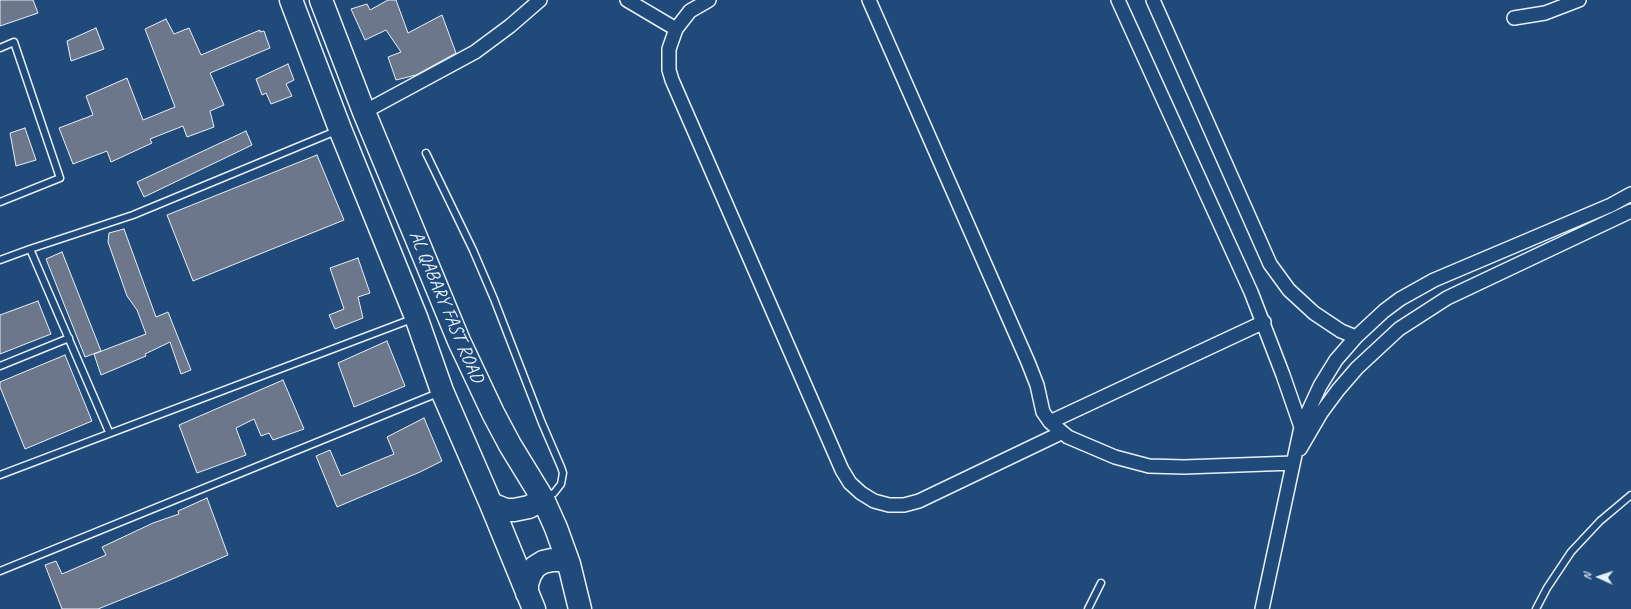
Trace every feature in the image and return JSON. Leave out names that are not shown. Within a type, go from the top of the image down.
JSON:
[{"type":"highway","name":"AL QABARY FAST ROAD","points":[[290,0],[416,317],[442,391],[531,601]]},
{"type":"highway","name":"AL QABARY FAST ROAD","points":[[321,0],[364,112],[477,381],[510,445],[543,499],[556,528],[569,564],[580,609]]},
{"type":"highway","points":[[491,504],[514,510],[529,507],[543,499]]},
{"type":"highway","points":[[531,601],[527,584],[535,567],[543,562],[552,560],[561,560],[569,564]]},
{"type":"street","points":[[364,112],[475,52],[510,26],[540,0]]},
{"type":"street","points":[[627,0],[676,29]]},
{"type":"street","points":[[709,0],[690,11],[676,29],[668,54],[669,70],[672,80],[842,470],[850,483],[861,493],[874,501],[889,505],[904,505],[919,501],[1061,433]]},
{"type":"street","points":[[869,0],[1028,362],[1037,385],[1043,412],[1050,422],[1061,433],[1115,457],[1149,466],[1184,467],[1293,463]]},
{"type":"street","points":[[1118,0],[1236,257],[1264,322],[1301,427]]},
{"type":"street","points":[[1153,0],[1270,264],[1290,290],[1314,313],[1341,331],[1356,337]]},
{"type":"street","points":[[1514,18],[1545,12],[1579,0]]},
{"type":"street","points":[[1262,609],[1301,427],[1320,386],[1336,360],[1356,337],[1389,307],[1416,289],[1611,205],[1631,194]]},
{"type":"street","points":[[1293,463],[1306,437],[1338,390],[1357,368],[1399,329],[1447,298],[1631,211]]},
{"type":"street","points":[[1050,422],[1264,322]]},
{"type":"lane","points":[[0,48],[14,42],[60,178],[0,202]]},
{"type":"lane","points":[[0,260],[133,215],[340,129]]},
{"type":"lane","points":[[426,153],[450,201],[488,285],[542,423],[561,467],[563,473],[561,484],[554,493],[543,499]]},
{"type":"lane","points":[[30,249],[109,432]]},
{"type":"lane","points":[[0,475],[109,432],[416,317]]},
{"type":"lane","points":[[0,366],[69,338]]},
{"type":"lane","points":[[0,571],[442,391]]},
{"type":"lane","points":[[1536,609],[1547,588],[1571,552],[1600,521],[1631,495]]},
{"type":"lane","points":[[1088,609],[1101,583]]},
{"type":"building","points":[[0,0],[33,0],[38,13],[0,26]]},
{"type":"building","points":[[388,0],[396,0],[408,33],[442,15],[456,53],[416,75],[396,80],[388,57],[401,52],[386,30],[365,40],[351,9],[367,4],[370,10]]},
{"type":"building","points":[[166,19],[174,34],[189,28],[201,55],[260,30],[260,32],[264,31],[270,48],[210,73],[224,105],[210,111],[214,127],[187,137],[183,126],[150,139],[152,143],[111,162],[107,151],[73,164],[59,128],[93,115],[86,96],[127,78],[143,120],[175,107],[145,29]]},
{"type":"building","points":[[96,28],[104,49],[71,61],[67,41]]},
{"type":"building","points":[[288,64],[294,80],[286,84],[292,96],[271,104],[266,93],[262,95],[256,79]]},
{"type":"building","points":[[25,128],[36,160],[16,166],[10,133]]},
{"type":"building","points":[[246,131],[252,145],[144,197],[137,182]]},
{"type":"building","points":[[317,155],[344,220],[193,281],[167,215]]},
{"type":"building","points":[[124,229],[156,317],[168,312],[191,370],[181,374],[170,342],[145,354],[146,356],[101,375],[94,354],[146,334],[137,310],[127,296],[108,242],[109,233]]},
{"type":"building","points":[[62,252],[101,351],[85,357],[46,259]]},
{"type":"building","points":[[358,258],[370,293],[358,297],[363,318],[335,329],[329,315],[344,309],[330,268]]},
{"type":"building","points":[[38,301],[51,334],[0,354],[0,315]]},
{"type":"building","points":[[387,341],[405,386],[354,407],[338,363]]},
{"type":"building","points":[[65,355],[92,421],[25,449],[0,387],[0,382]]},
{"type":"building","points":[[283,380],[304,429],[273,440],[269,433],[261,436],[254,419],[236,428],[246,455],[197,473],[179,425]]},
{"type":"building","points":[[424,418],[442,461],[420,472],[337,507],[316,456],[330,450],[341,476],[394,454],[387,437]]},
{"type":"building","points":[[207,498],[228,555],[98,609],[62,609],[45,565],[56,561],[62,574],[106,555],[102,547],[153,523],[179,514],[178,511]]}]
